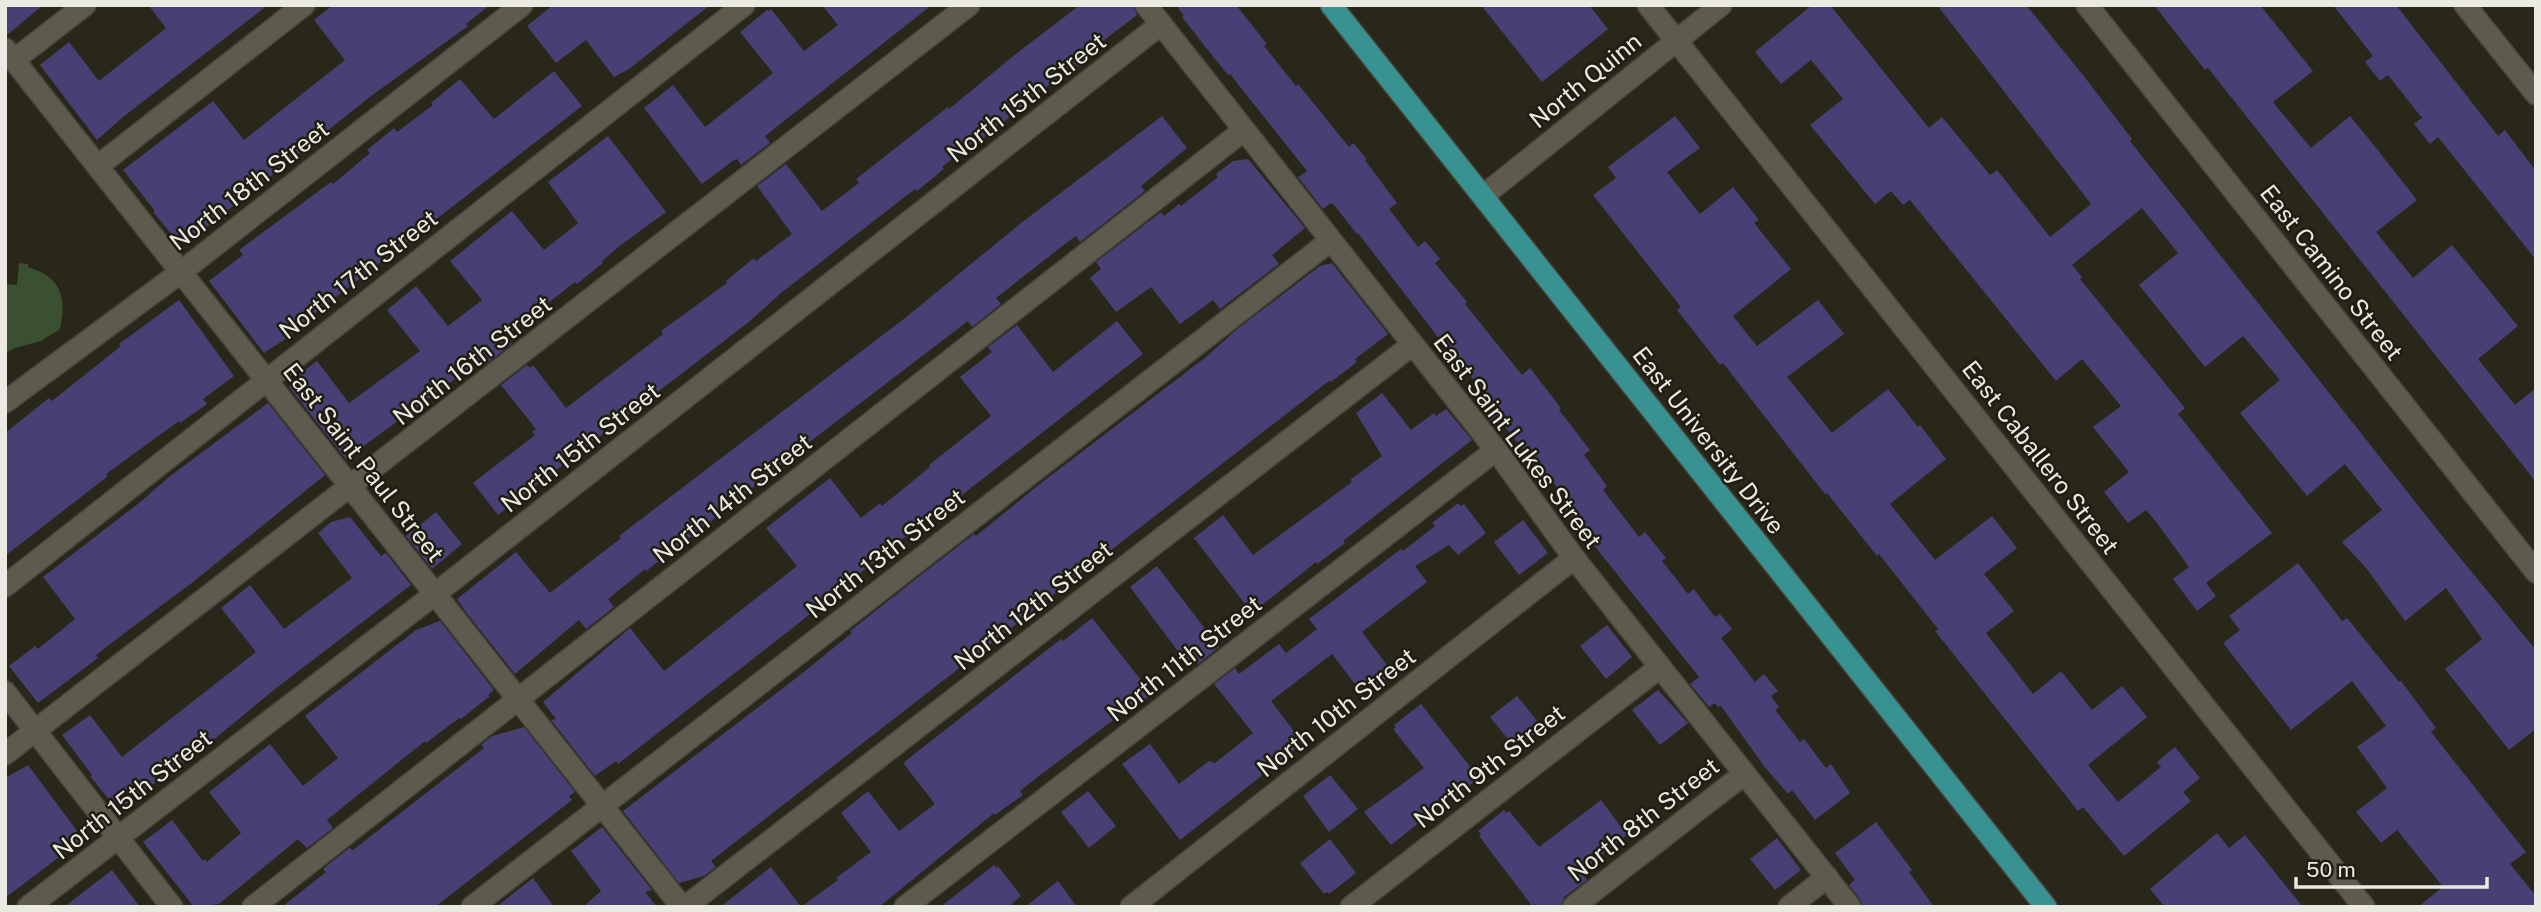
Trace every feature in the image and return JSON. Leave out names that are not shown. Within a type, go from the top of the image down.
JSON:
[{"type":"main road","name":"East University Drive","points":[[1331,5],[2046,907]]},
{"type":"street","points":[[10,55],[85,5]]},
{"type":"street","points":[[98,166],[304,5]]},
{"type":"street","name":"North 18th Street","points":[[5,402],[181,272],[522,5]]},
{"type":"street","name":"North 17th Street","points":[[5,586],[744,5]]},
{"type":"street","name":"North 16th Street","points":[[5,754],[969,5]]},
{"type":"street","name":"East Saint Lukes Street","points":[[1146,5],[1496,450],[1574,558],[1850,907]]},
{"type":"street","name":"East Caballero Street","points":[[1648,5],[2364,907]]},
{"type":"street","name":"North Quinn","points":[[1483,196],[1721,5]]},
{"type":"street","name":"East Camino Street","points":[[2087,5],[2536,572]]},
{"type":"street","points":[[2465,5],[2536,94]]},
{"type":"street","name":"North 15th Street","points":[[28,907],[436,594],[1161,24]]},
{"type":"street","name":"East Saint Paul Street","points":[[10,55],[684,907]]},
{"type":"street","name":"North 14th Street","points":[[253,907],[1244,131]]},
{"type":"street","name":"North 13th Street","points":[[472,907],[1331,241]]},
{"type":"street","name":"North 12th Street","points":[[684,907],[1412,345]]},
{"type":"street","name":"North 11th Street","points":[[905,907],[1496,450]]},
{"type":"street","name":"North 10th Street","points":[[1131,907],[1574,558]]},
{"type":"street","name":"North 9th Street","points":[[1351,907],[1660,667]]},
{"type":"street","points":[[5,692],[172,907]]},
{"type":"street","name":"North 8th Street","points":[[1573,907],[1744,774]]},
{"type":"street","points":[[1789,907],[1827,877]]},
{"type":"green space","points":[[19,263],[28,264],[28,267],[48,276],[54,283],[62,298],[62,318],[60,329],[41,341],[5,353],[5,284],[17,285]]},
{"type":"building","points":[[5,5],[43,5],[6,36]]},
{"type":"building","points":[[148,5],[268,5],[97,140],[40,65],[69,42],[99,81],[166,28]]},
{"type":"building","points":[[333,5],[490,5],[466,24],[468,26],[371,96],[192,239],[179,243],[123,170],[213,101],[244,140],[345,60],[314,20]]},
{"type":"building","points":[[553,5],[710,5],[629,69],[614,77],[586,40],[556,63],[527,26]]},
{"type":"building","points":[[822,5],[932,5],[765,136],[770,143],[741,165],[737,159],[734,160],[702,184],[644,108],[673,85],[705,127],[773,73],[740,32],[771,9],[804,51],[838,25]]},
{"type":"building","points":[[1080,5],[1133,5],[1137,15],[1103,41],[1105,45],[1078,67],[1075,64],[981,140],[979,138],[917,191],[915,189],[781,293],[750,321],[498,515],[473,483],[535,435],[532,432],[536,429],[501,385],[527,365],[530,368],[533,365],[566,408],[663,334],[661,331],[727,283],[726,281],[754,258],[756,261],[792,234],[757,186],[786,164],[822,211],[859,183],[856,179]]},
{"type":"building","points":[[1176,5],[1236,5],[1296,86],[1298,84],[1349,147],[1353,143],[1367,159],[1365,160],[1397,203],[1389,209],[1418,247],[1425,241],[1440,259],[1435,263],[1522,375],[1530,368],[1561,408],[1559,410],[1590,450],[1584,455],[1607,486],[1603,490],[1639,537],[1645,532],[1666,558],[1662,561],[1688,594],[1694,589],[1715,617],[1720,614],[1732,629],[1721,638],[1755,682],[1764,674],[1778,691],[1771,696],[1779,707],[1775,710],[1800,742],[1804,739],[1826,768],[1831,764],[1850,793],[1815,820],[1792,790],[1788,794],[1764,766],[1721,706],[1718,707],[1715,703],[1709,707],[1690,684],[1699,677],[1558,500],[1563,495],[1499,419],[1492,424],[1480,408],[1489,401],[1459,360],[1457,362],[1334,205],[1331,203],[1323,209],[1298,177],[1307,171],[1207,49]]},
{"type":"building","points":[[1481,5],[1589,5],[1608,29],[1542,82]]},
{"type":"building","points":[[1812,5],[1830,5],[1929,128],[1942,117],[1990,175],[1997,170],[2050,237],[2091,204],[1937,5],[2026,5],[2447,542],[2536,650],[2536,729],[2509,750],[2445,669],[2482,639],[2446,588],[2405,621],[2366,568],[2342,542],[2382,510],[2345,464],[2307,496],[2240,413],[2280,380],[2243,336],[2205,367],[2139,285],[2178,253],[2142,208],[2072,265],[2082,277],[2080,279],[2185,408],[2178,414],[2272,533],[2206,583],[2216,596],[2197,611],[2173,579],[2189,567],[2157,523],[2146,510],[2128,523],[2104,492],[2129,472],[2093,427],[2121,406],[2082,359],[2056,381],[1910,200],[1903,205],[1891,191],[1875,204],[1810,125],[1843,99],[1811,60],[1781,84],[1755,52]]},
{"type":"building","points":[[2154,5],[2260,5],[2313,71],[2273,102],[2311,148],[2350,116],[2373,144],[2417,200],[2376,232],[2413,278],[2452,245],[2518,326],[2478,359],[2515,405],[2536,388],[2536,482],[2208,68],[2205,70]]},
{"type":"building","points":[[2333,5],[2396,5],[2498,136],[2505,130],[2536,171],[2536,260],[2438,137],[2430,144],[2414,124],[2422,118],[2388,75],[2380,81],[2365,62],[2373,56]]},
{"type":"building","points":[[554,71],[582,106],[291,332],[293,334],[264,353],[209,281],[243,255],[239,250],[331,182],[333,184],[370,153],[367,150],[394,128],[397,132],[433,105],[431,103],[460,79],[494,119]]},
{"type":"building","points":[[1162,116],[1187,148],[1141,186],[1145,191],[1080,242],[1076,236],[1065,244],[996,298],[1001,304],[972,327],[968,321],[705,526],[646,571],[645,569],[608,599],[614,607],[586,629],[579,620],[515,674],[465,611],[457,599],[516,552],[550,593],[621,538],[619,536],[905,318],[1021,223]]},
{"type":"building","points":[[1675,116],[1700,148],[1667,172],[1700,214],[1733,187],[1759,220],[1754,223],[1791,269],[1733,316],[1757,346],[1818,300],[1844,334],[1787,377],[1832,433],[1888,389],[1918,427],[1920,425],[1946,459],[1890,504],[1935,560],[1992,516],[2017,548],[1984,574],[2014,611],[1986,633],[2033,694],[2061,671],[2092,710],[2122,686],[2147,717],[2088,765],[2118,802],[2161,767],[2157,762],[2175,747],[2200,778],[2183,792],[2191,801],[2124,856],[2083,807],[2078,811],[1935,631],[1938,629],[1879,554],[1877,556],[1827,493],[1825,494],[1723,363],[1720,365],[1677,310],[1681,307],[1593,195],[1616,178],[1608,167]]},
{"type":"building","points":[[608,136],[666,212],[621,245],[577,284],[575,282],[506,336],[512,344],[485,365],[481,360],[346,459],[289,387],[292,385],[290,381],[317,361],[349,403],[420,351],[387,310],[416,286],[448,326],[482,300],[450,261],[512,211],[544,250],[578,223],[548,182]]},
{"type":"building","points":[[1248,159],[1305,228],[1272,255],[1279,264],[1220,309],[1213,300],[1180,324],[1151,287],[1116,312],[1090,278],[1101,269],[1096,262],[1161,212],[1164,216],[1179,204],[1181,206],[1218,177],[1216,174],[1233,161]]},
{"type":"building","points":[[1332,263],[1388,334],[1355,359],[1357,362],[1294,408],[711,861],[716,867],[704,876],[679,883],[623,811],[800,675],[852,633],[850,631],[926,571],[974,534],[976,536],[1206,357],[1236,330],[1320,266]]},
{"type":"building","points":[[179,300],[234,376],[203,399],[207,404],[106,474],[108,476],[5,556],[5,433],[49,398],[52,401],[121,346],[119,344]]},
{"type":"building","points":[[1117,321],[1143,354],[953,502],[951,500],[618,764],[616,761],[595,776],[551,720],[556,719],[543,702],[630,628],[664,671],[797,566],[766,528],[830,478],[861,518],[880,503],[882,506],[991,416],[960,377],[992,352],[988,347],[1017,325],[1053,372]]},
{"type":"building","points":[[1382,393],[1411,430],[1434,413],[1436,416],[1446,409],[1472,440],[1343,541],[1345,543],[1317,564],[1316,562],[1252,613],[1194,538],[1223,515],[1253,555],[1352,482],[1350,480],[1382,456],[1356,413]]},
{"type":"building","points":[[268,403],[325,475],[38,703],[9,666],[35,646],[38,649],[75,619],[43,577]]},
{"type":"building","points":[[1458,503],[1461,506],[1464,504],[1486,533],[1458,555],[1449,545],[1415,566],[1427,582],[1362,632],[1393,673],[1368,693],[1365,689],[1361,692],[1332,654],[1271,701],[1303,743],[1180,840],[1122,764],[1150,744],[1179,784],[1209,761],[1215,763],[1253,733],[1214,684],[1235,668],[1239,674],[1279,644],[1286,653],[1317,629],[1309,619],[1401,549],[1403,551],[1435,526],[1432,523]]},
{"type":"building","points":[[436,512],[462,544],[432,569],[406,536]]},
{"type":"building","points":[[350,517],[381,556],[386,553],[411,585],[212,741],[183,763],[181,761],[132,802],[115,807],[62,735],[90,715],[122,757],[256,652],[221,608],[250,585],[284,629],[352,578],[318,533],[331,522]]},
{"type":"building","points":[[1523,520],[1548,553],[1519,575],[1494,542]]},
{"type":"building","points":[[2298,563],[2342,621],[2347,618],[2399,682],[2401,681],[2436,728],[2431,732],[2526,852],[2510,864],[2536,896],[2536,907],[2418,907],[2443,887],[2397,830],[2381,843],[2356,812],[2387,788],[2357,747],[2386,726],[2352,681],[2291,730],[2223,643],[2240,630],[2229,616]]},
{"type":"building","points":[[1157,566],[1219,647],[1198,664],[1196,661],[1189,666],[1130,587]]},
{"type":"building","points":[[1092,618],[1152,694],[1039,776],[1020,791],[1023,795],[995,815],[994,813],[879,907],[801,907],[871,852],[841,813],[868,791],[899,831],[935,804],[903,763],[1061,639],[1063,641]]},
{"type":"building","points":[[440,621],[494,690],[488,695],[490,696],[461,719],[426,743],[425,741],[327,820],[333,828],[307,848],[298,839],[219,904],[194,907],[143,842],[172,820],[203,861],[205,859],[207,862],[241,833],[209,792],[270,744],[303,786],[338,758],[305,716],[416,630]]},
{"type":"building","points":[[1607,625],[1632,657],[1606,679],[1580,646]]},
{"type":"building","points":[[1658,690],[1688,723],[1660,745],[1632,710]]},
{"type":"building","points":[[1517,696],[1543,728],[1516,749],[1490,717]]},
{"type":"building","points":[[1421,704],[1479,778],[1391,845],[1364,812],[1424,768],[1393,729],[1396,728],[1394,725]]},
{"type":"building","points":[[524,727],[575,792],[569,796],[572,800],[435,907],[282,907],[326,872],[323,869],[349,848],[353,850],[484,748],[481,745],[492,736]]},
{"type":"building","points":[[28,765],[83,839],[5,898],[5,778]]},
{"type":"building","points":[[1330,775],[1358,809],[1329,832],[1303,796]]},
{"type":"building","points":[[1088,791],[1116,826],[1089,848],[1061,812]]},
{"type":"building","points":[[1601,800],[1627,835],[1580,872],[1587,880],[1564,897],[1560,907],[1537,907],[1535,904],[1532,906],[1479,836],[1481,834],[1478,831],[1504,810],[1506,813],[1509,811],[1539,847]]},
{"type":"building","points":[[1876,822],[1912,870],[1909,872],[1934,907],[1863,907],[1849,885],[1855,880],[1835,853]]},
{"type":"building","points":[[602,827],[652,890],[645,892],[657,907],[583,907],[601,891],[571,851]]},
{"type":"building","points":[[2217,833],[2229,848],[2245,835],[2303,907],[2165,907],[2150,889]]},
{"type":"building","points":[[1777,838],[1801,870],[1775,890],[1750,859]]},
{"type":"building","points":[[1330,839],[1356,873],[1329,894],[1324,894],[1300,863]]},
{"type":"building","points":[[994,865],[996,868],[998,866],[1021,896],[1008,907],[940,907]]},
{"type":"building","points":[[771,867],[801,907],[720,907]]},
{"type":"building","points":[[112,870],[140,907],[64,907]]},
{"type":"building","points":[[533,878],[554,907],[496,907]]},
{"type":"building","points":[[1058,881],[1077,907],[1025,907]]}]
